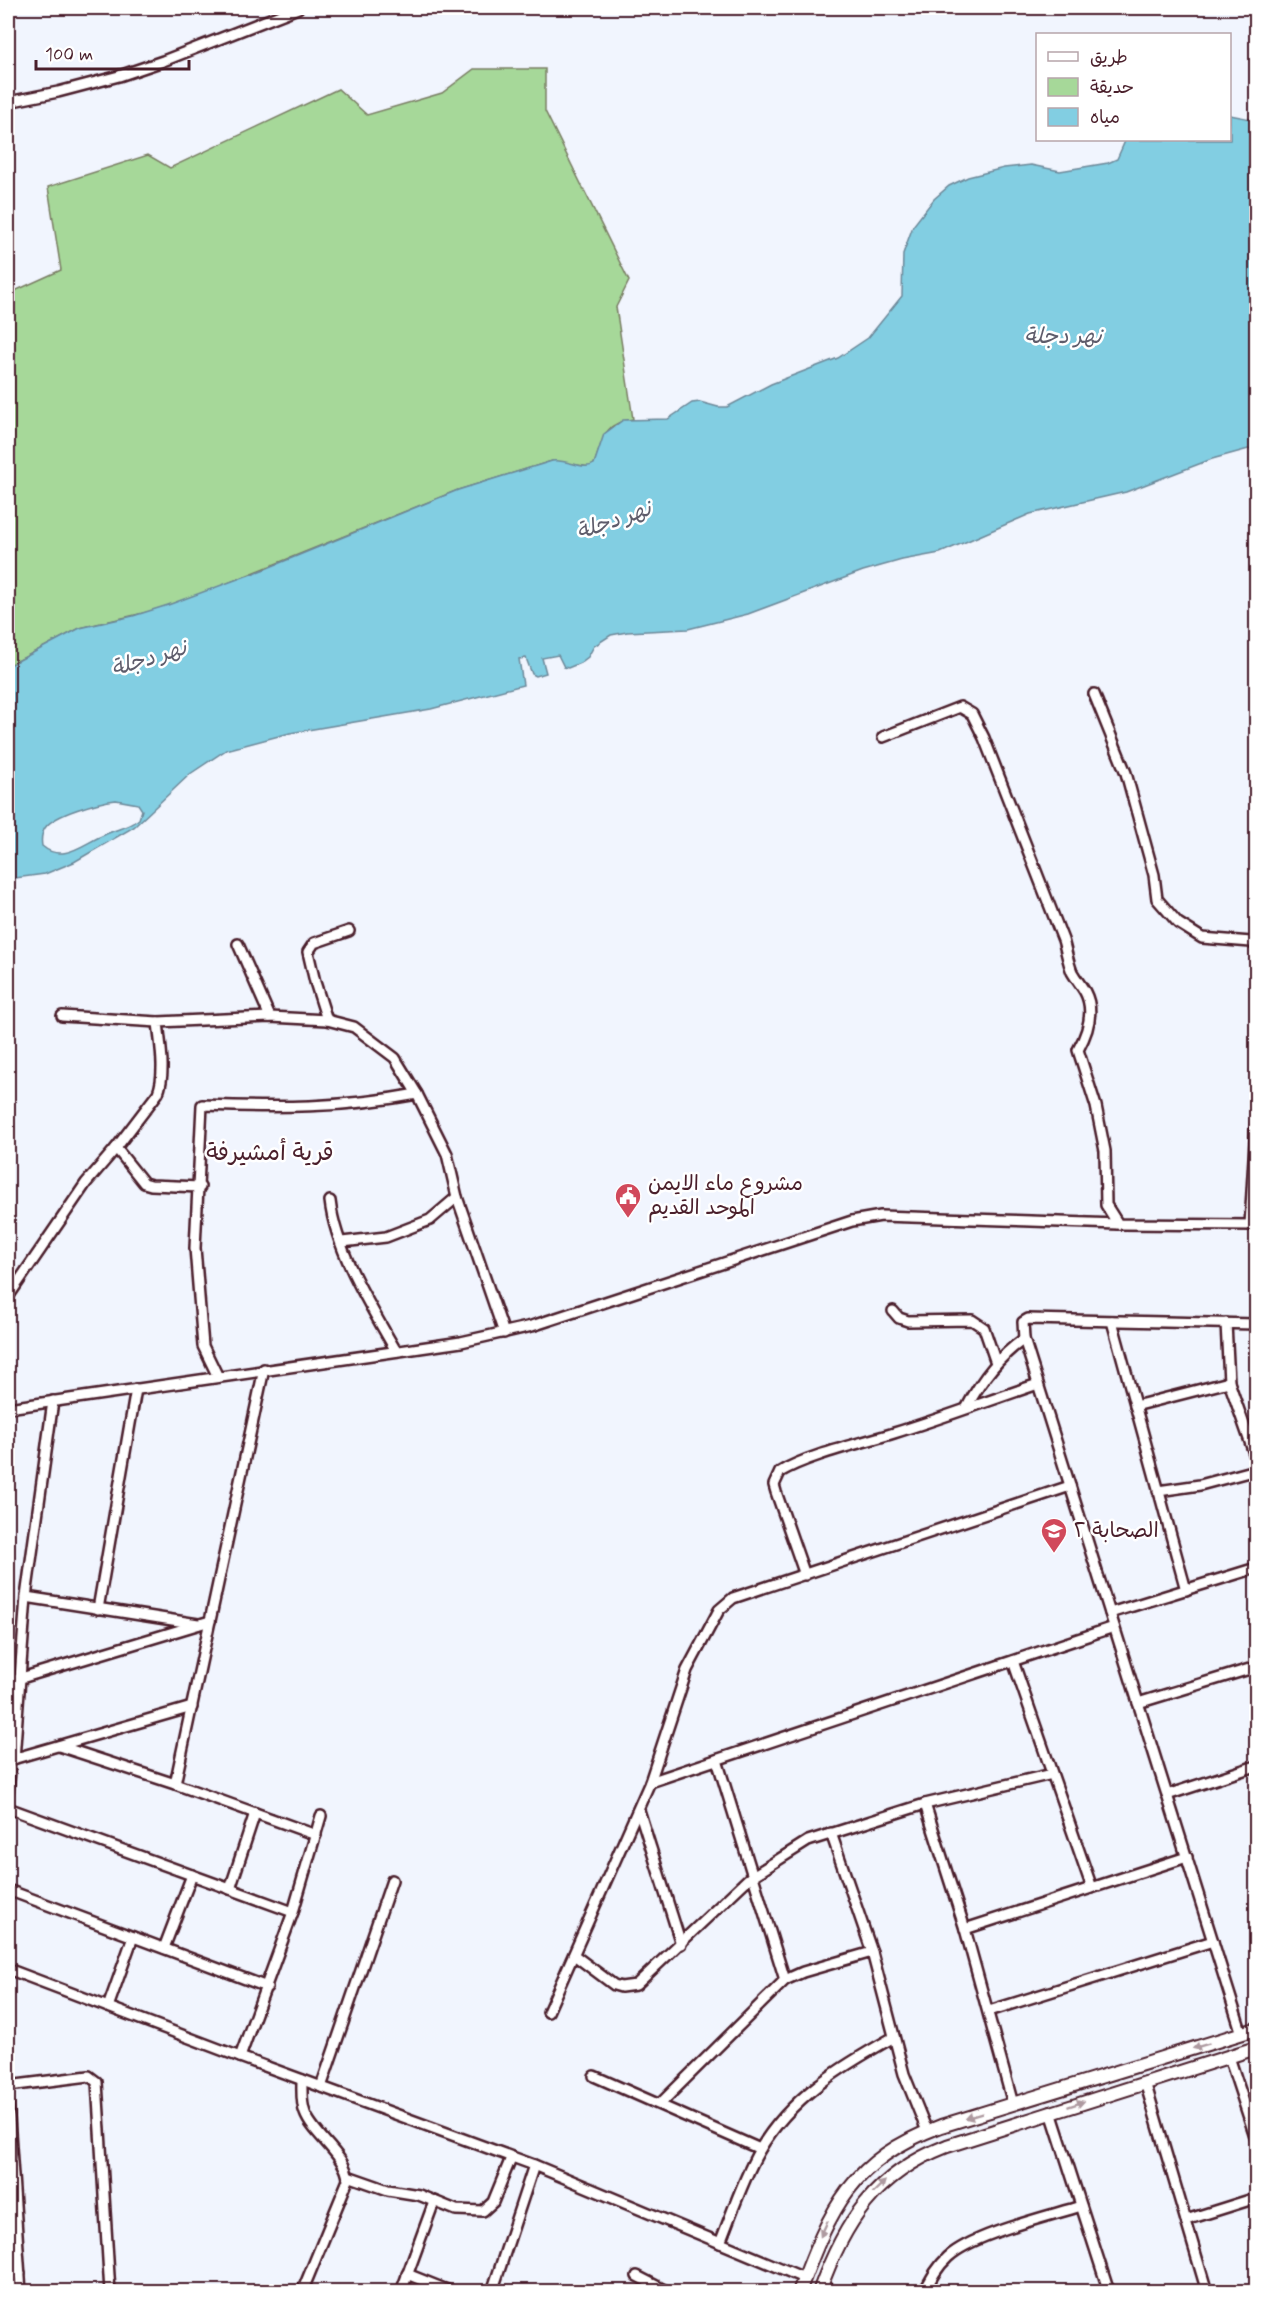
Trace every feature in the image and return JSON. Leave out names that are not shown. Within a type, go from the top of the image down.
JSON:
[{"type":"street","points":[[8,102],[119,76],[164,61],[298,8]]},
{"type":"street","points":[[1094,694],[1126,773],[1154,875],[1157,899],[1178,923],[1202,938],[1251,942],[1257,946]]},
{"type":"street","points":[[883,737],[960,707],[972,714],[984,738],[1063,940],[1071,969],[1086,994],[1090,1021],[1078,1050],[1096,1106],[1105,1151],[1106,1205],[1118,1224]]},
{"type":"street","points":[[327,1020],[308,952],[314,943],[350,931]]},
{"type":"street","points":[[238,944],[270,1017]]},
{"type":"street","points":[[62,1016],[158,1022],[270,1017],[327,1020],[354,1027],[395,1058],[417,1094],[447,1154],[457,1197],[504,1333]]},
{"type":"street","points":[[8,1297],[86,1183],[116,1148],[160,1087],[158,1022]]},
{"type":"street","points":[[218,1377],[204,1346],[195,1248],[200,1187],[202,1105],[290,1108],[374,1102],[417,1094]]},
{"type":"street","points":[[8,1408],[461,1342],[504,1333],[532,1326],[852,1221],[882,1216],[1118,1224],[1253,1225],[1257,1124]]},
{"type":"street","points":[[116,1148],[144,1183],[200,1187]]},
{"type":"street","points":[[342,1242],[386,1237],[397,1233],[430,1220],[457,1197]]},
{"type":"street","points":[[330,1201],[354,1276],[396,1351]]},
{"type":"street","points":[[893,1311],[903,1320],[965,1318],[978,1323],[987,1334],[996,1363]]},
{"type":"street","points":[[1242,2034],[1024,1339],[1023,1322],[1028,1319],[1257,1324]]},
{"type":"street","points":[[1112,1321],[1186,1590]]},
{"type":"street","points":[[1226,1323],[1229,1382],[1257,1460]]},
{"type":"street","points":[[967,1407],[996,1363],[1008,1350],[1024,1339]]},
{"type":"street","points":[[176,1784],[206,1623],[264,1369]]},
{"type":"street","points":[[1135,1406],[1229,1382]]},
{"type":"street","points":[[805,1575],[774,1485],[780,1472],[824,1455],[945,1418],[967,1407],[1038,1383]]},
{"type":"street","points":[[98,1609],[136,1389]]},
{"type":"street","points":[[8,1792],[26,1598],[53,1401]]},
{"type":"street","points":[[1158,1491],[1200,1485],[1257,1470]]},
{"type":"street","points":[[548,2012],[639,1810],[687,1670],[719,1610],[733,1599],[1070,1486]]},
{"type":"street","points":[[1110,1613],[1257,1569]]},
{"type":"street","points":[[26,1598],[206,1623]]},
{"type":"street","points":[[8,1682],[206,1623]]},
{"type":"street","points":[[650,1782],[1114,1627]]},
{"type":"street","points":[[1013,1661],[1092,1888]]},
{"type":"street","points":[[1138,1703],[1257,1667]]},
{"type":"street","points":[[10,1759],[192,1707]]},
{"type":"street","points":[[59,1746],[176,1784],[316,1835]]},
{"type":"street","points":[[717,1760],[785,1980]]},
{"type":"street","points":[[1167,1795],[1257,1766]]},
{"type":"street","points":[[574,1955],[614,1985],[629,1987],[642,1980],[754,1875],[808,1841],[925,1804],[1052,1774]]},
{"type":"street","points":[[925,1804],[989,2011],[1013,2104]]},
{"type":"street","points":[[8,1808],[293,1912]]},
{"type":"street","points":[[639,1810],[681,1944]]},
{"type":"street","points":[[230,1889],[255,1813]]},
{"type":"street","points":[[240,2057],[293,1912],[321,1815]]},
{"type":"street","points":[[831,1833],[872,1952],[911,2093],[927,2131]]},
{"type":"street","points":[[964,1929],[1187,1857]]},
{"type":"street","points":[[164,1948],[192,1875]]},
{"type":"street","points":[[321,2087],[392,1880]]},
{"type":"street","points":[[8,1890],[267,1987]]},
{"type":"street","points":[[108,2007],[133,1937]]},
{"type":"street","points":[[989,2011],[1213,1941]]},
{"type":"street","points":[[660,2104],[785,1980],[802,1972],[872,1952]]},
{"type":"street","points":[[8,1969],[534,2165],[804,2278]]},
{"type":"street","points":[[799,2292],[833,2211],[858,2177],[890,2150],[927,2131],[1257,2029]]},
{"type":"street","points":[[720,2243],[760,2149],[790,2111],[814,2088],[847,2064],[894,2037]]},
{"type":"street","points":[[836,2292],[820,2288],[847,2226],[878,2188],[903,2168],[946,2146],[1257,2048]]},
{"type":"street","points":[[1170,2055],[1175,2073]]},
{"type":"street","points":[[1229,2057],[1257,2139]]},
{"type":"street","points":[[8,2086],[89,2076],[97,2082],[110,2292]]},
{"type":"street","points":[[594,2076],[760,2149]]},
{"type":"street","points":[[302,2080],[302,2105],[307,2118],[344,2166],[348,2176],[347,2184],[302,2292]]},
{"type":"street","points":[[1145,2082],[1207,2292]]},
{"type":"street","points":[[8,2103],[10,2182],[21,2292]]},
{"type":"street","points":[[1051,2112],[1109,2292]]},
{"type":"street","points":[[348,2176],[383,2188],[410,2192],[456,2210],[478,2211],[487,2209],[493,2202],[511,2158]]},
{"type":"street","points":[[492,2292],[534,2165]]},
{"type":"street","points":[[1186,2220],[1257,2198]]},
{"type":"street","points":[[401,2292],[434,2202]]},
{"type":"street","points":[[924,2292],[940,2266],[965,2245],[1081,2206]]},
{"type":"street","points":[[816,2249],[833,2256]]},
{"type":"street","points":[[8,2276],[20,2273]]},
{"type":"street","points":[[407,2274],[452,2292]]},
{"type":"street","points":[[637,2276],[668,2292]]},
{"type":"green space","points":[[474,69],[545,69],[545,111],[629,281],[616,307],[633,419],[615,424],[609,429],[594,464],[590,467],[552,461],[458,490],[198,595],[152,611],[80,628],[8,666],[8,294],[61,270],[48,187],[148,155],[170,168],[338,89],[367,115],[442,93]]},
{"type":"water","name":"نهر دجلة","points":[[1231,115],[1256,120],[1256,447],[1212,459],[1126,492],[1030,514],[940,553],[902,560],[863,571],[748,614],[688,629],[611,635],[594,646],[588,657],[568,668],[564,667],[558,655],[542,658],[546,673],[536,676],[532,674],[526,658],[519,659],[523,685],[431,709],[290,733],[226,750],[190,774],[134,827],[74,862],[45,874],[8,879],[8,666],[80,628],[168,605],[265,569],[458,490],[552,461],[590,466],[594,464],[604,434],[623,420],[668,419],[692,403],[700,402],[727,407],[771,384],[838,358],[868,338],[902,296],[903,254],[913,226],[934,199],[949,186],[968,177],[1004,168],[1031,165],[1060,171],[1108,163],[1117,159],[1125,141],[1231,141]],"holes":[[[116,800],[138,804],[142,810],[139,819],[135,822],[66,853],[50,851],[42,846],[43,832],[50,823],[88,806]]]},
{"type":"place","name":"مشروع ماء الايمن الموحد القديم","points":[[628,1219]]},
{"type":"place","name":"الصحابة ٢","points":[[1054,1554]]},
{"type":"district","name":"قرية أمشيرفة","points":[[270,1153]]}]
